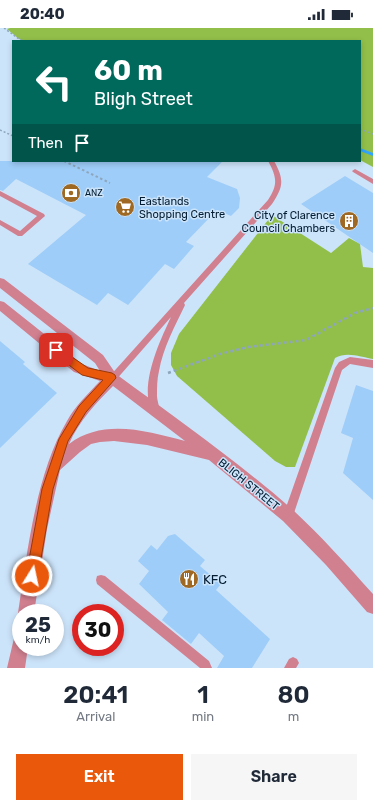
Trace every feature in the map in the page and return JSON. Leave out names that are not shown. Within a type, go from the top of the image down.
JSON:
[{"type":"street","name":"BLIGH STREET","points":[[0,282],[99,359],[112,378],[213,455],[288,516],[338,567],[373,606]]},
{"type":"street","name":"BLIGH STREET","points":[[0,305],[78,368],[94,375],[112,378]]},
{"type":"street","points":[[28,604],[47,489],[64,439],[83,409],[112,378]]},
{"type":"street","points":[[54,466],[69,452],[88,439],[110,434],[154,440],[213,455]]},
{"type":"street","points":[[16,668],[18,656]]},
{"type":"lane","points":[[112,378],[270,202],[279,185],[279,178],[271,162]]},
{"type":"lane","points":[[355,171],[373,182]]},
{"type":"lane","points":[[0,193],[42,216],[20,234],[0,222]]},
{"type":"lane","points":[[155,411],[153,392],[156,366],[168,332],[186,295]]},
{"type":"lane","points":[[288,516],[339,368],[342,363],[348,360],[373,364]]},
{"type":"lane","points":[[101,580],[205,665],[206,668]]},
{"type":"path","points":[[4,28],[23,40]]},
{"type":"path","points":[[361,129],[373,134]]},
{"type":"path","points":[[0,130],[12,136]]},
{"type":"path","points":[[66,162],[110,183]]},
{"type":"path","points":[[165,374],[227,352],[248,347],[306,340],[355,313],[373,308]]},
{"type":"green space","points":[[373,28],[373,167],[361,161],[361,40],[22,40],[7,29]]},
{"type":"green space","points":[[272,215],[331,253],[349,238],[360,244],[363,267],[373,268],[373,359],[349,355],[335,358],[295,467],[286,467],[275,461],[177,376],[171,365],[171,353],[179,334]]},
{"type":"building","name":"Eastlands Shopping Centre","points":[[0,161],[222,162],[207,177],[237,189],[240,198],[239,208],[231,216],[217,210],[186,242],[194,246],[174,269],[165,264],[128,305],[108,293],[97,305],[28,264],[86,215],[16,179],[3,191],[0,190]]},
{"type":"building","name":"City of Clarence Council Chambers","points":[[345,176],[373,193],[373,253],[301,204]]},
{"type":"building","points":[[0,341],[25,362],[23,364],[57,393],[0,448]]},
{"type":"building","points":[[356,385],[373,391],[373,500],[343,473],[353,438],[341,433]]},
{"type":"building","points":[[175,534],[205,560],[200,566],[221,584],[216,590],[270,639],[252,668],[217,668],[224,656],[199,633],[191,644],[162,620],[168,612],[139,584],[149,571],[138,561],[151,545],[157,550],[168,536]]},
{"type":"waterway","points":[[361,149],[373,155]]},
{"type":"place","name":"ANZ","points":[[71,193]]},
{"type":"place","name":"Eastlands Shopping Centre","points":[[125,207]]},
{"type":"place","name":"City of Clarence Council Chambers","points":[[349,221]]},
{"type":"place","name":"KFC","points":[[189,579]]},
{"type":"route","points":[[32,576],[47,489],[64,439],[83,409],[112,378],[85,372],[56,350]]}]
